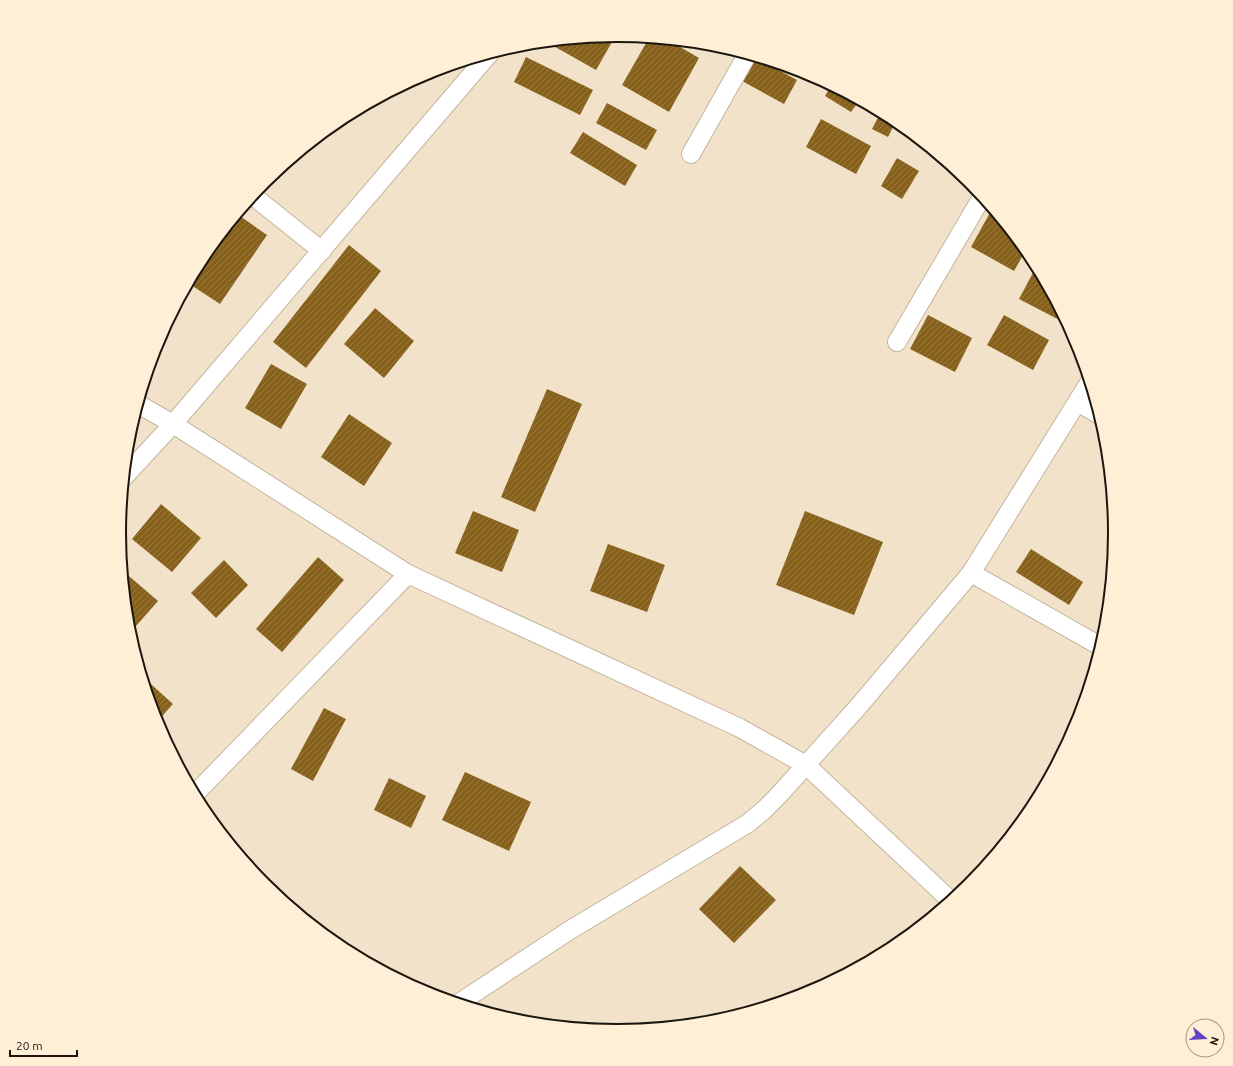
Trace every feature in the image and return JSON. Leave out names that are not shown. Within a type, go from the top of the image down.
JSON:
[{"type":"street","points":[[691,154],[745,59]]},
{"type":"street","points":[[130,471],[173,424],[484,61]]},
{"type":"street","points":[[257,199],[322,251]]},
{"type":"street","points":[[896,342],[979,202]]},
{"type":"street","points":[[464,1000],[570,930],[747,824],[764,810],[858,707],[971,573],[1086,389]]},
{"type":"street","points":[[1078,402],[1092,410]]},
{"type":"street","points":[[142,406],[173,424],[408,574],[740,728],[806,765],[946,896]]},
{"type":"street","points":[[971,573],[1095,643]]},
{"type":"street","points":[[198,790],[408,574]]},
{"type":"building","points":[[612,42],[596,70],[553,46]]},
{"type":"building","points":[[646,43],[678,46],[699,58],[669,112],[622,85]]},
{"type":"building","points":[[526,57],[593,90],[580,115],[514,82]]},
{"type":"building","points":[[752,61],[776,69],[797,80],[784,104],[742,81]]},
{"type":"building","points":[[828,90],[856,105],[851,112],[825,96]]},
{"type":"building","points":[[607,103],[657,130],[646,150],[596,123]]},
{"type":"building","points":[[878,118],[893,128],[888,137],[872,129]]},
{"type":"building","points":[[821,119],[871,146],[856,174],[806,147]]},
{"type":"building","points":[[583,132],[637,165],[625,186],[570,153]]},
{"type":"building","points":[[897,158],[919,171],[902,199],[881,186]]},
{"type":"building","points":[[990,213],[1022,256],[1014,271],[971,247]]},
{"type":"building","points":[[241,217],[267,235],[220,304],[192,286],[208,260]]},
{"type":"building","points":[[349,245],[381,271],[306,368],[273,342]]},
{"type":"building","points":[[1033,273],[1059,320],[1019,299]]},
{"type":"building","points":[[375,308],[414,341],[384,378],[344,344]]},
{"type":"building","points":[[928,315],[972,338],[955,372],[910,349]]},
{"type":"building","points":[[1004,315],[1049,340],[1033,370],[987,345]]},
{"type":"building","points":[[271,364],[307,384],[281,429],[245,408]]},
{"type":"building","points":[[547,389],[582,404],[535,512],[501,497]]},
{"type":"building","points":[[349,414],[392,443],[364,486],[321,457]]},
{"type":"building","points":[[161,504],[201,538],[172,572],[132,539]]},
{"type":"building","points":[[473,511],[519,530],[502,572],[455,553]]},
{"type":"building","points":[[805,511],[883,542],[854,615],[776,585]]},
{"type":"building","points":[[608,544],[665,565],[647,612],[590,591]]},
{"type":"building","points":[[1031,549],[1083,582],[1069,605],[1016,572]]},
{"type":"building","points":[[318,557],[344,580],[282,652],[256,629]]},
{"type":"building","points":[[224,560],[248,585],[216,618],[191,593]]},
{"type":"building","points":[[128,575],[158,601],[135,627]]},
{"type":"building","points":[[149,683],[173,704],[161,717]]},
{"type":"building","points":[[324,708],[346,719],[313,781],[291,769]]},
{"type":"building","points":[[465,772],[531,802],[509,851],[442,820]]},
{"type":"building","points":[[389,778],[426,796],[411,828],[374,810]]},
{"type":"building","points":[[740,866],[776,900],[734,943],[699,909]]}]
